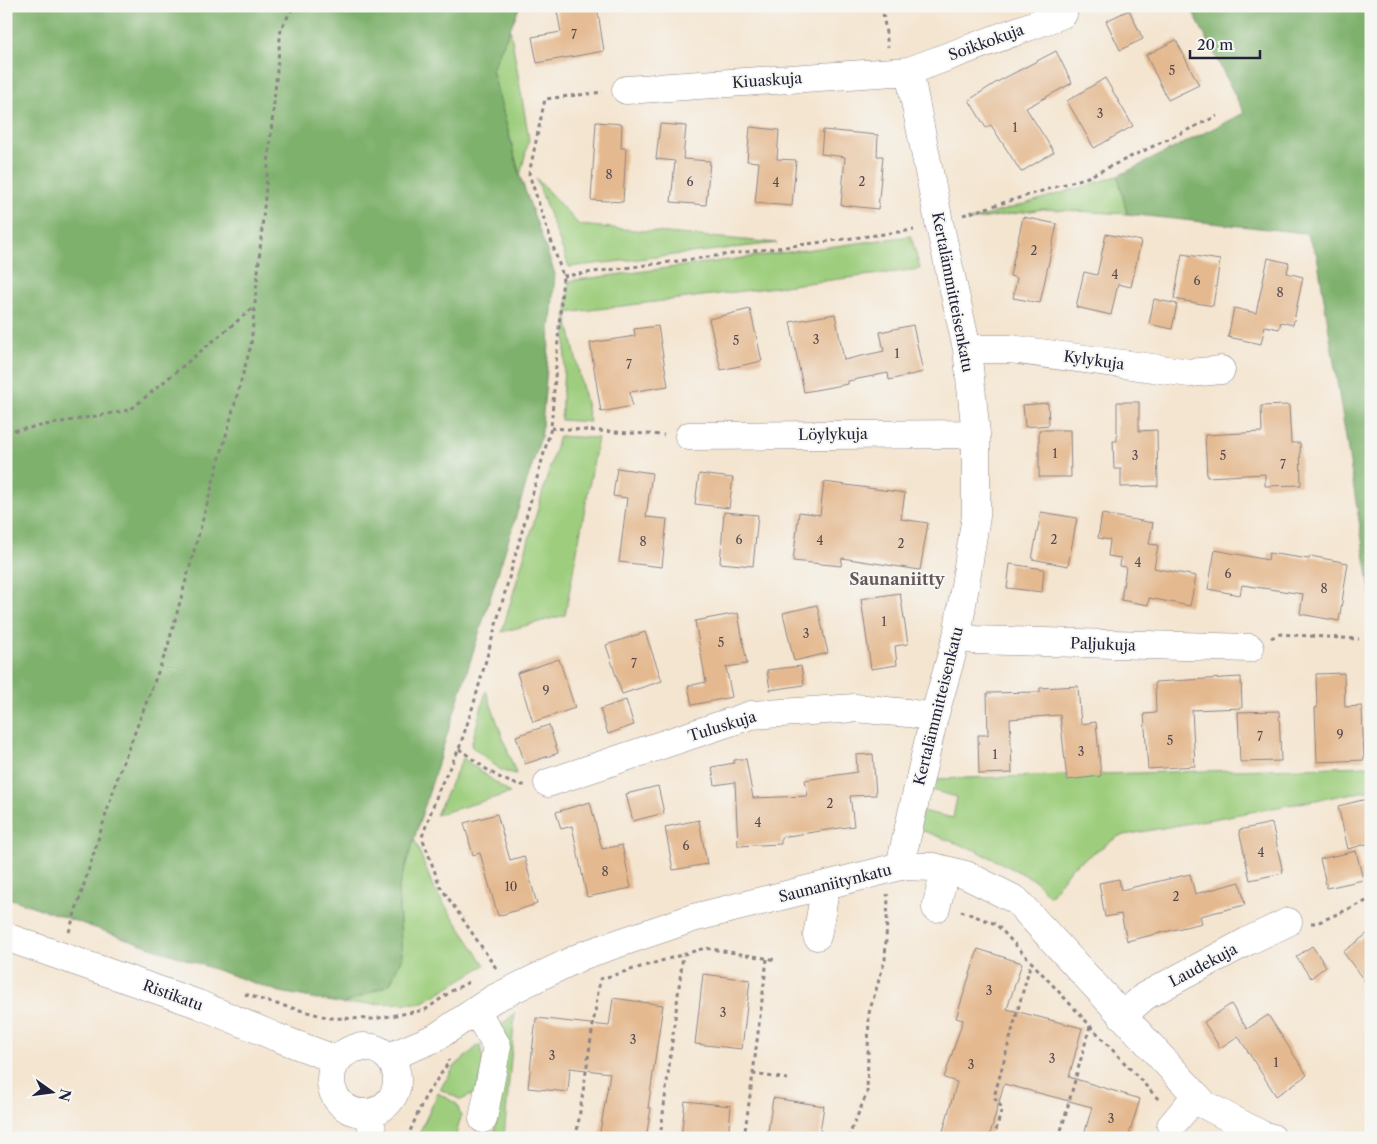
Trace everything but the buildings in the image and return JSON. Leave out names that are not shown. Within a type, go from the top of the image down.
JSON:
[{"type":"street","name":"Soikkokuja","points":[[898,72],[1063,14]]},
{"type":"street","name":"Kiuaskuja","points":[[626,90],[898,72]]},
{"type":"street","name":"Kertalämmitteisenkatu","points":[[889,869],[957,636],[976,516],[976,434],[967,349],[930,226],[898,72]]},
{"type":"street","name":"Kylykuja","points":[[967,349],[1010,349],[1190,373],[1221,370]]},
{"type":"street","name":"Löylykuja","points":[[690,436],[976,434]]},
{"type":"street","name":"Paljukuja","points":[[957,636],[974,640],[1250,648]]},
{"type":"street","name":"Tuluskuja","points":[[548,783],[750,715],[855,708],[908,712],[934,717]]},
{"type":"street","name":"Saunaniitynkatu","points":[[389,1058],[435,1038],[493,1000],[584,955],[693,918],[889,869],[934,867],[966,875],[1016,900],[1205,1105],[1262,1135],[1272,1138]]},
{"type":"street","points":[[937,905],[944,870]]},
{"type":"street","points":[[817,936],[826,885]]},
{"type":"street","name":"Laudekuja","points":[[1122,1016],[1145,996],[1248,941],[1288,922]]},
{"type":"street","name":"Ristikatu","points":[[6,938],[198,1004],[337,1060]]},
{"type":"street","points":[[476,1011],[497,1046],[483,1120]]},
{"type":"street","points":[[366,1046],[378,1049],[389,1058],[395,1067],[397,1083],[394,1094],[382,1108],[372,1125],[361,1113],[350,1111],[340,1104],[331,1087],[331,1076],[337,1060],[354,1048],[366,1046]]},
{"type":"street","points":[[1174,1122],[1196,1096]]},
{"type":"path","points":[[69,932],[118,776],[166,650],[251,344],[280,28],[294,6]]},
{"type":"path","points":[[882,6],[887,38],[898,72]]},
{"type":"path","points":[[488,972],[496,968],[440,886],[422,836],[440,788],[459,749],[474,703],[551,428],[563,276],[528,174],[545,99],[626,90]]},
{"type":"path","points":[[563,276],[930,226],[1088,177],[1217,116]]},
{"type":"path","points":[[6,432],[130,410],[254,306]]},
{"type":"path","points":[[551,428],[690,436]]},
{"type":"path","points":[[1250,648],[1280,634],[1360,639]]},
{"type":"path","points":[[459,749],[503,781],[522,786],[548,783]]},
{"type":"path","points":[[848,1138],[867,1093],[869,1013],[885,960],[889,869]]},
{"type":"path","points":[[1288,922],[1317,923],[1371,899]]},
{"type":"path","points":[[937,905],[996,924],[1090,1026],[1174,1122]]},
{"type":"path","points":[[60,929],[78,935]]},
{"type":"path","points":[[576,1138],[600,979],[705,948],[777,960]]},
{"type":"path","points":[[660,1138],[683,954]]},
{"type":"path","points":[[744,1138],[767,959]]},
{"type":"path","points":[[994,1138],[1002,1108],[994,1097],[1031,962]]},
{"type":"path","points":[[242,993],[330,1018],[373,1019],[425,1010],[453,990],[479,977]]},
{"type":"path","points":[[1059,1138],[1090,1026]]},
{"type":"path","points":[[407,1138],[426,1097],[449,1062],[435,1038]]},
{"type":"path","points":[[753,1074],[788,1079]]},
{"type":"green space","points":[[6,6],[520,6],[492,70],[520,176],[555,274],[541,437],[398,890],[402,957],[390,984],[343,1004],[280,992],[6,897]]},
{"type":"green space","points":[[1190,6],[1371,6],[1371,596],[1317,255],[1306,233],[1127,214],[1118,176],[1244,113]]},
{"type":"green space","points":[[510,28],[529,139],[520,176],[492,70]]},
{"type":"green space","points":[[1118,176],[1127,214],[1043,209],[968,221]]},
{"type":"green space","points":[[536,178],[579,225],[777,243],[569,267]]},
{"type":"green space","points":[[911,236],[920,269],[567,313],[569,281]]},
{"type":"green space","points":[[567,317],[590,422],[561,420]]},
{"type":"green space","points":[[559,436],[598,438],[565,615],[502,632]]},
{"type":"green space","points":[[486,691],[516,774],[502,771],[471,746]]},
{"type":"green space","points":[[463,758],[510,793],[436,815]]},
{"type":"green space","points":[[1371,766],[1371,790],[1119,836],[1072,867],[1050,896],[1033,879],[975,850],[918,829],[922,811],[953,818],[957,797],[931,790],[934,779]]},
{"type":"green space","points":[[414,838],[434,889],[485,965],[422,1003],[343,1004],[390,984],[402,957],[398,890]]},
{"type":"green space","points":[[515,1013],[504,1138],[494,1138],[505,1041],[498,1028]]},
{"type":"green space","points":[[480,1044],[484,1065],[476,1093],[461,1100],[440,1089],[455,1066]]},
{"type":"green space","points":[[438,1093],[457,1104],[461,1117],[455,1138],[417,1138]]},
{"type":"district","name":"Saunaniitty","points":[[897,579]]}]
